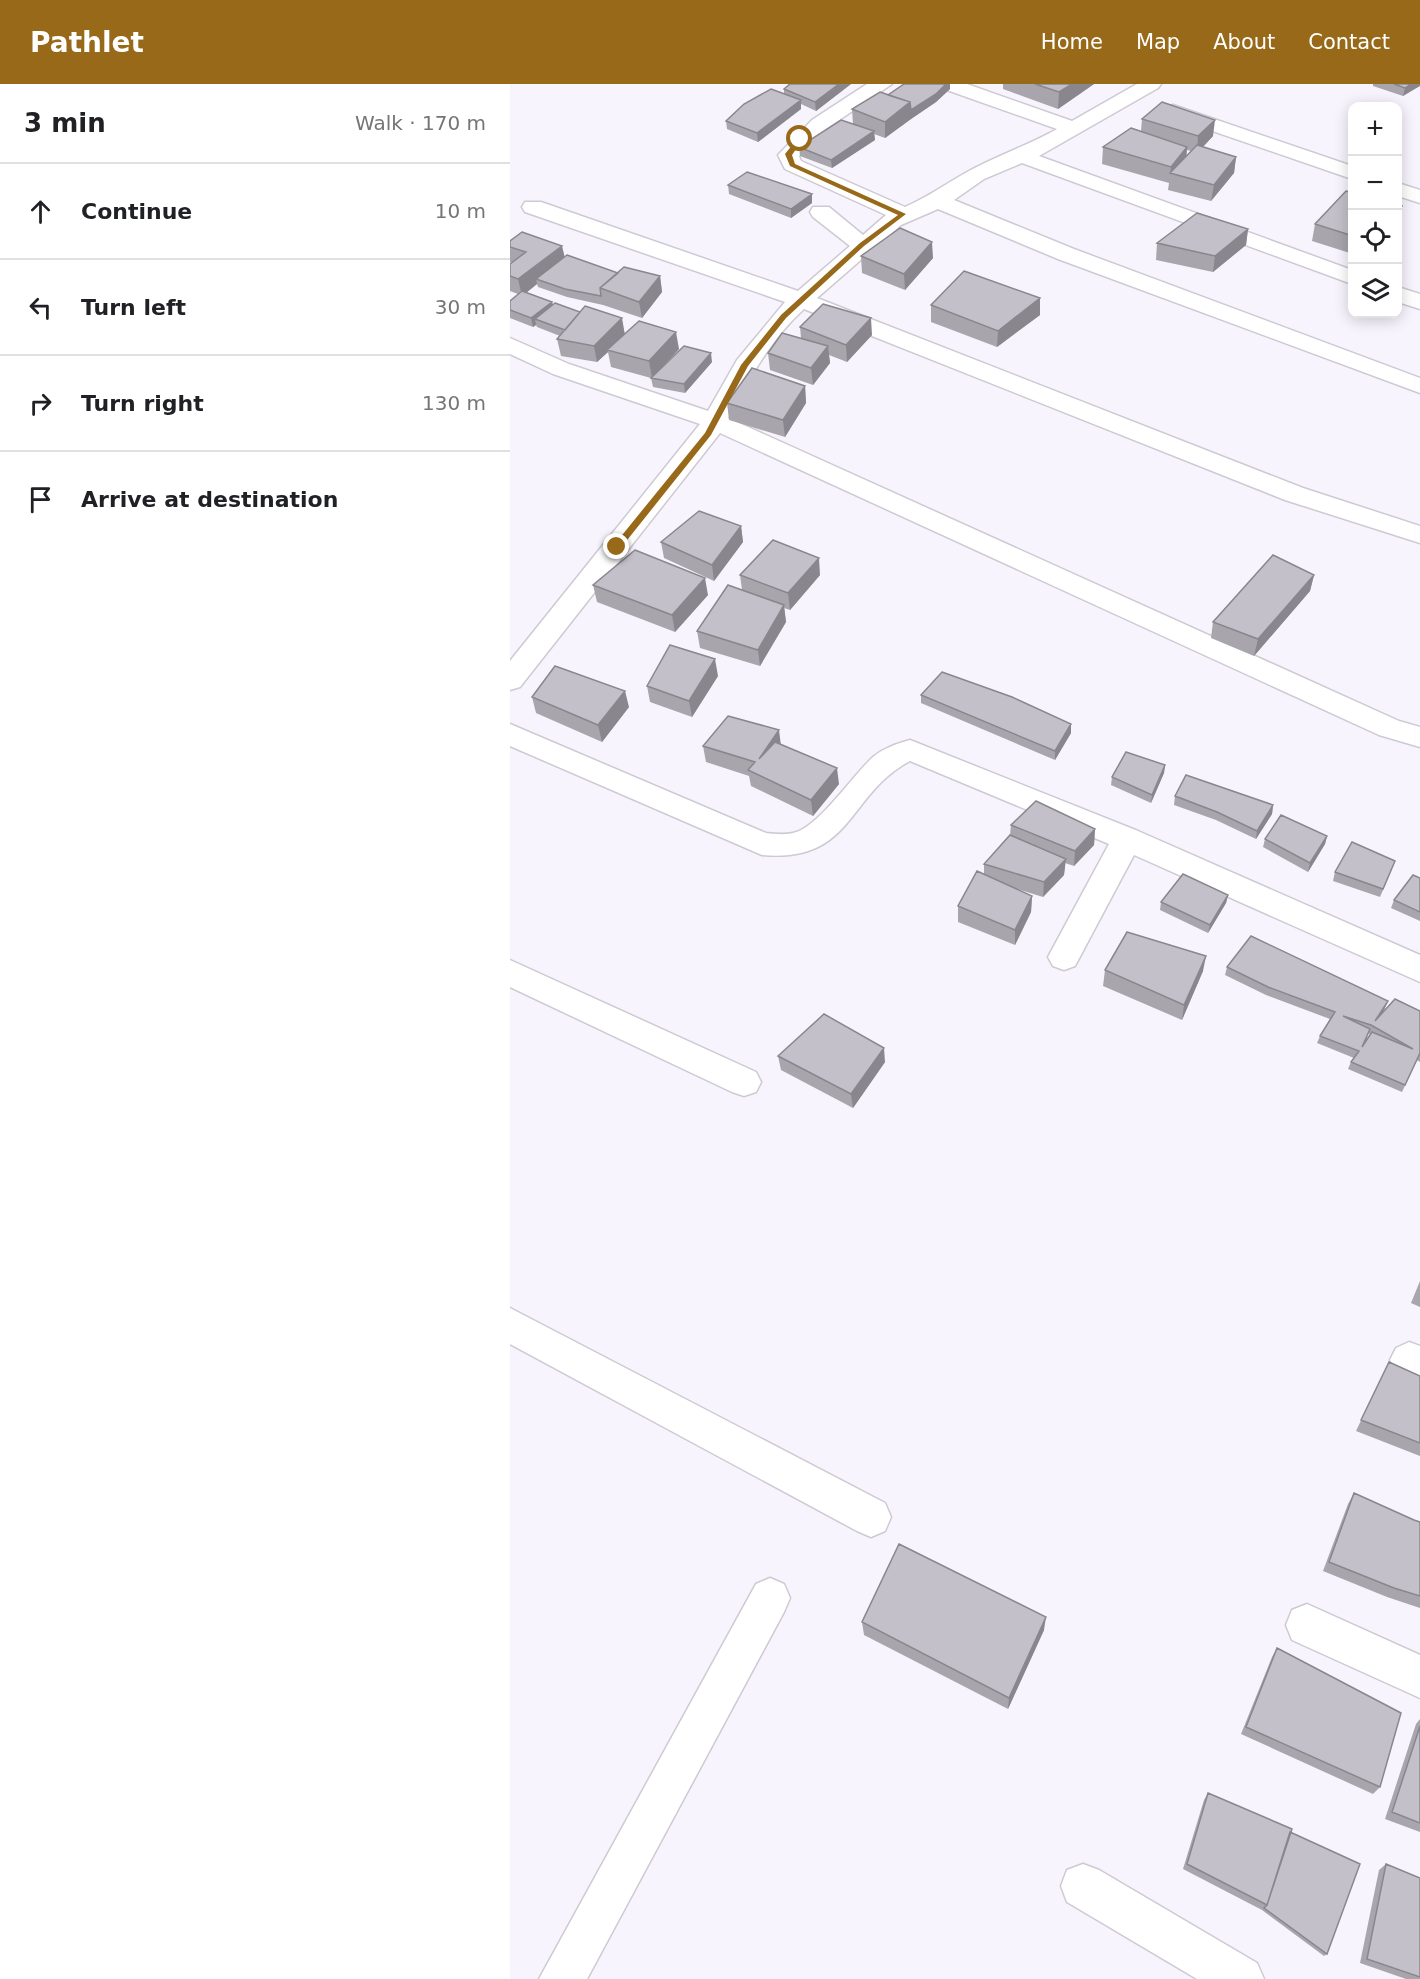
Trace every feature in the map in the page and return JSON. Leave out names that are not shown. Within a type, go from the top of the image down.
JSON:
[{"type":"street","points":[[882,84],[858,97],[800,139],[789,154],[792,165],[807,173],[902,214]]},
{"type":"street","points":[[948,84],[1074,128]]},
{"type":"street","points":[[510,680],[676,475],[715,421],[745,365],[783,316],[862,244],[902,214],[938,201],[977,175],[1021,156],[1141,90],[1348,171]]},
{"type":"street","points":[[1021,156],[1348,275]]},
{"type":"street","points":[[1402,190],[1420,197]]},
{"type":"street","points":[[938,201],[1066,254],[1420,386]]},
{"type":"street","points":[[533,207],[801,300],[1294,494],[1420,535]]},
{"type":"street","points":[[821,212],[862,244]]},
{"type":"street","points":[[1402,295],[1420,302]]},
{"type":"street","points":[[510,345],[561,369],[715,421],[1389,728],[1420,737]]},
{"type":"street","points":[[510,734],[762,844],[784,846],[807,841],[848,805],[890,758],[898,752],[910,750],[1127,838],[1420,969]]},
{"type":"street","points":[[1064,957],[1127,838]]},
{"type":"street","points":[[510,973],[744,1082]]},
{"type":"street","points":[[510,1325],[871,1517]]},
{"type":"street","points":[[562,1979],[770,1598]]},
{"type":"street","points":[[1307,1625],[1420,1677]]},
{"type":"street","points":[[1083,1886],[1241,1979]]},
{"type":"building","points":[[790,84],[839,84],[815,102],[784,89]]},
{"type":"building","points":[[904,84],[946,84],[936,94],[911,110],[910,102],[888,95]]},
{"type":"building","points":[[1035,84],[1072,84],[1059,92]]},
{"type":"building","points":[[1394,84],[1411,84],[1405,88]]},
{"type":"building","points":[[771,89],[801,100],[757,133],[726,121],[744,104]]},
{"type":"building","points":[[880,92],[910,102],[885,122],[852,109]]},
{"type":"building","points":[[1162,102],[1215,120],[1198,136],[1142,119]]},
{"type":"building","points":[[841,120],[874,131],[831,160],[799,147]]},
{"type":"building","points":[[1131,128],[1187,147],[1171,167],[1103,147]]},
{"type":"building","points":[[1197,145],[1236,157],[1214,185],[1170,173]]},
{"type":"building","points":[[747,172],[812,194],[791,209],[728,185]]},
{"type":"building","points":[[1346,191],[1348,192],[1348,234],[1315,224]]},
{"type":"building","points":[[1197,213],[1248,229],[1215,256],[1157,243]]},
{"type":"building","points":[[900,228],[932,242],[904,274],[861,256]]},
{"type":"building","points":[[522,232],[562,246],[518,279],[510,276],[510,264],[526,252],[510,247],[510,241]]},
{"type":"building","points":[[567,255],[618,273],[600,288],[601,296],[565,289],[536,279]]},
{"type":"building","points":[[624,267],[660,276],[639,302],[600,288]]},
{"type":"building","points":[[964,271],[1040,298],[998,331],[931,305]]},
{"type":"building","points":[[522,291],[552,302],[531,318],[510,310],[510,301]]},
{"type":"building","points":[[555,303],[580,312],[565,330],[535,319]]},
{"type":"building","points":[[823,304],[871,318],[846,345],[800,327]]},
{"type":"building","points":[[585,306],[622,318],[594,346],[557,339]]},
{"type":"building","points":[[639,321],[676,332],[649,361],[607,350]]},
{"type":"building","points":[[782,333],[828,346],[811,368],[768,353]]},
{"type":"building","points":[[684,346],[711,353],[684,384],[651,378]]},
{"type":"building","points":[[752,368],[805,386],[783,420],[727,403]]},
{"type":"building","points":[[699,511],[741,526],[712,565],[661,542]]},
{"type":"building","points":[[773,540],[819,558],[788,593],[740,575]]},
{"type":"building","points":[[635,550],[705,578],[672,615],[593,585]]},
{"type":"building","points":[[1273,555],[1314,575],[1258,639],[1213,622]]},
{"type":"building","points":[[728,585],[784,605],[758,650],[697,631]]},
{"type":"building","points":[[670,645],[715,659],[689,701],[647,686]]},
{"type":"building","points":[[555,666],[625,691],[598,725],[532,697]]},
{"type":"building","points":[[942,672],[1012,697],[1071,724],[1055,751],[921,695]]},
{"type":"building","points":[[728,716],[779,730],[759,759],[775,742],[837,768],[811,800],[748,770],[755,762],[703,746]]},
{"type":"building","points":[[1126,752],[1165,765],[1152,795],[1112,777]]},
{"type":"building","points":[[1186,775],[1273,805],[1257,831],[1175,796]]},
{"type":"building","points":[[1036,801],[1095,829],[1075,851],[1011,825]]},
{"type":"building","points":[[1281,815],[1327,836],[1310,863],[1265,839]]},
{"type":"building","points":[[1010,835],[1066,859],[1044,882],[984,864]]},
{"type":"building","points":[[1352,842],[1395,861],[1383,889],[1335,872]]},
{"type":"building","points":[[977,871],[1032,896],[1015,930],[958,906]]},
{"type":"building","points":[[1183,874],[1228,895],[1210,925],[1161,902]]},
{"type":"building","points":[[1413,875],[1420,878],[1420,912],[1394,900]]},
{"type":"building","points":[[1127,932],[1206,956],[1184,1005],[1105,970]]},
{"type":"building","points":[[1251,936],[1388,1001],[1375,1021],[1395,999],[1420,1011],[1420,1053],[1405,1085],[1351,1062],[1359,1051],[1320,1036],[1335,1012],[1268,987],[1227,967]],"holes":[[[1343,1016],[1371,1025],[1413,1049],[1372,1032],[1362,1047],[1370,1029]]]},
{"type":"building","points":[[824,1014],[884,1048],[851,1094],[778,1056]]},
{"type":"building","points":[[1389,1362],[1420,1376],[1420,1443],[1361,1420]]},
{"type":"building","points":[[1354,1493],[1420,1522],[1420,1596],[1329,1562]]},
{"type":"building","points":[[899,1544],[1046,1617],[1009,1698],[862,1622]]},
{"type":"building","points":[[1277,1648],[1401,1713],[1380,1787],[1246,1727]]},
{"type":"building","points":[[1420,1726],[1420,1823],[1392,1812]]},
{"type":"building","points":[[1208,1793],[1292,1829],[1267,1905],[1187,1864]]},
{"type":"building","points":[[1290,1832],[1360,1864],[1327,1954],[1264,1908],[1267,1905]]},
{"type":"building","points":[[1386,1864],[1420,1878],[1420,1977],[1367,1959]]},
{"type":"route","points":[[617,547],[708,433],[745,365],[783,316],[862,244],[902,214],[792,165],[789,154],[800,139]]}]
